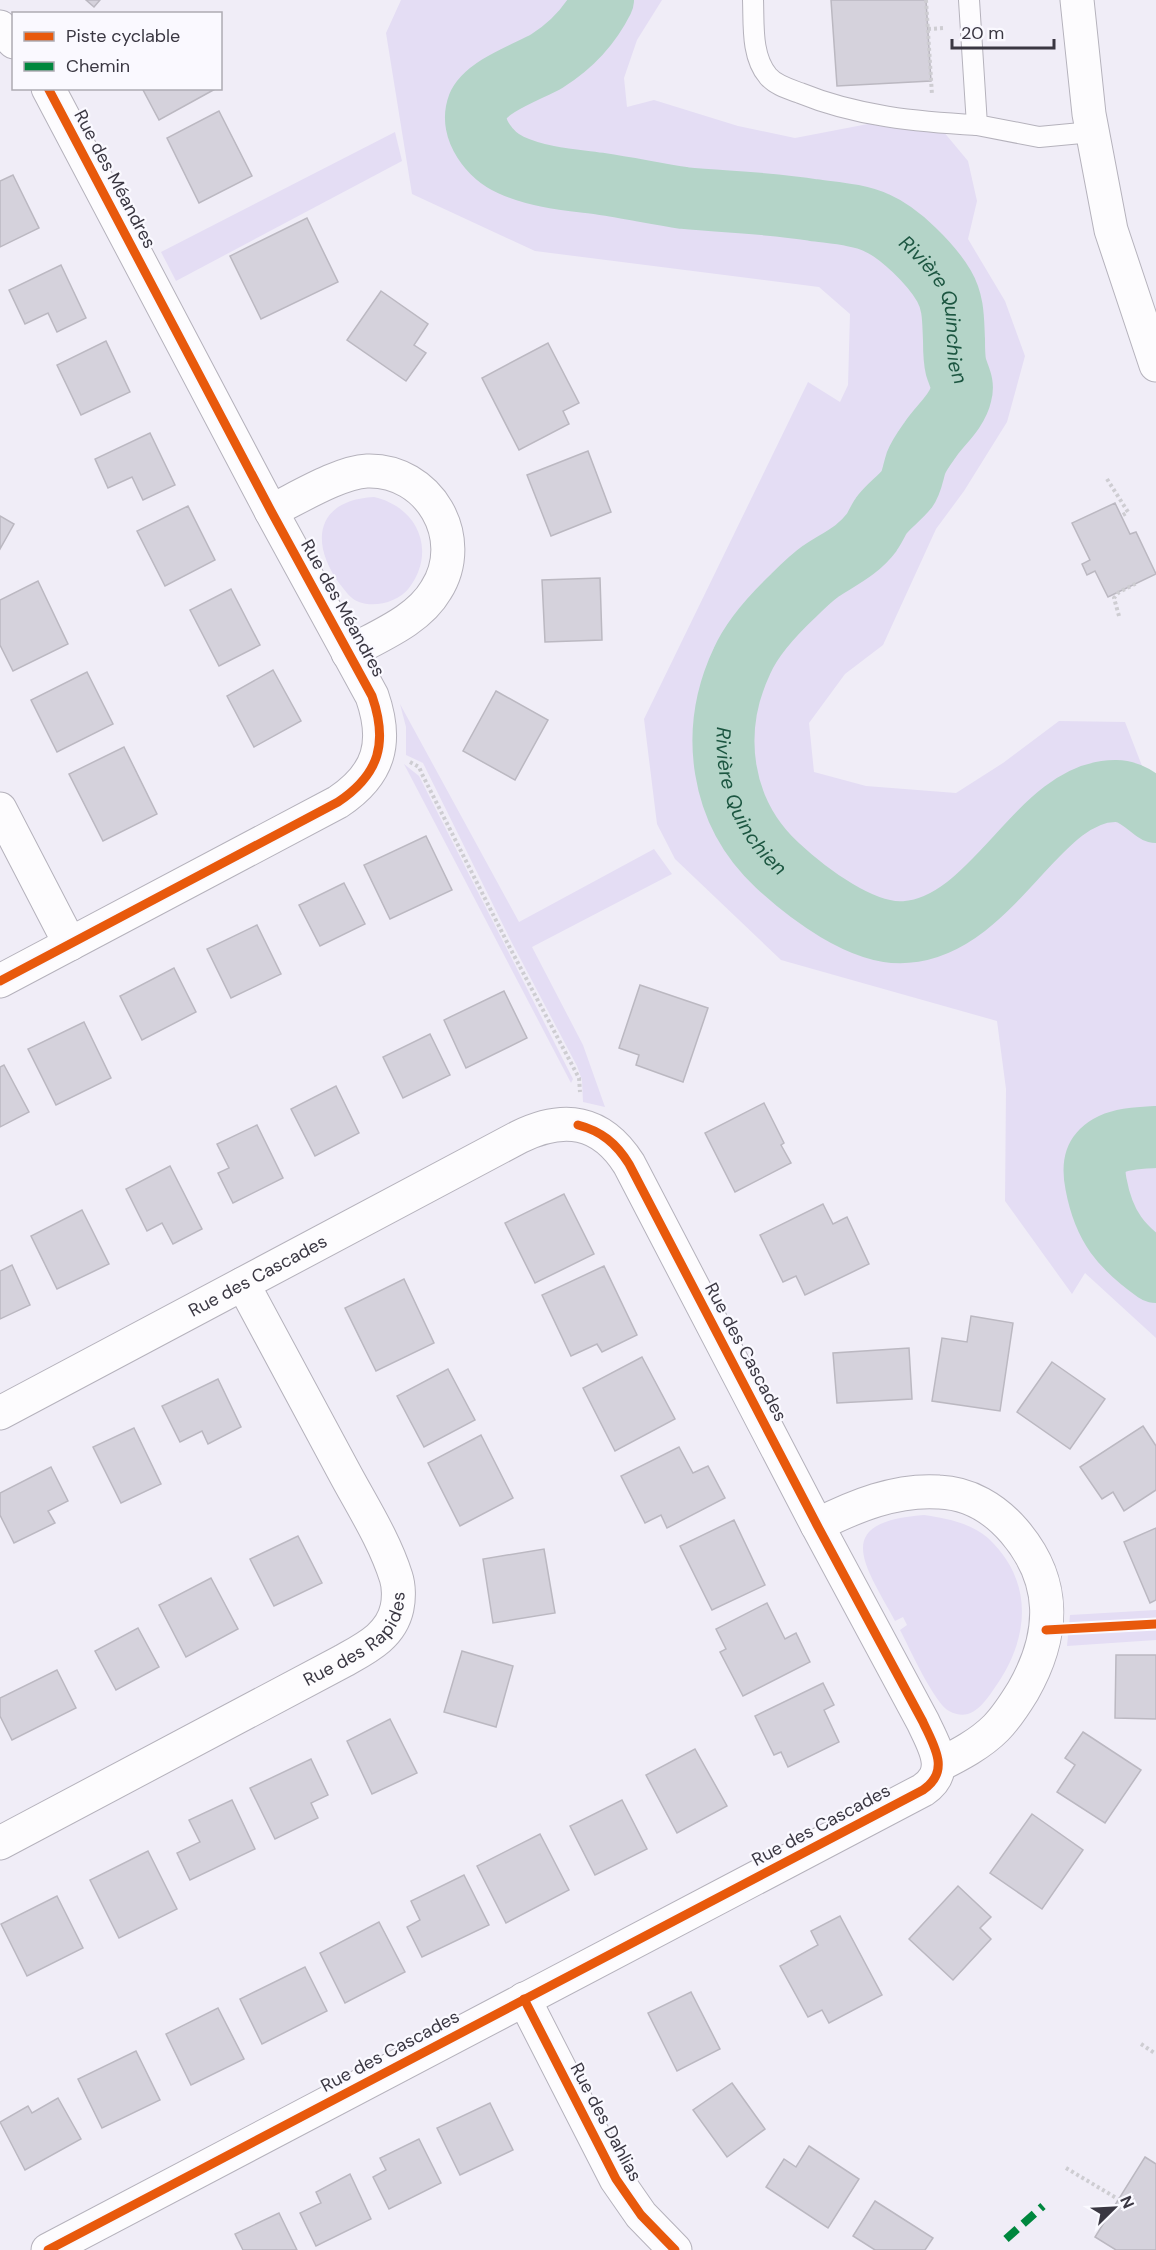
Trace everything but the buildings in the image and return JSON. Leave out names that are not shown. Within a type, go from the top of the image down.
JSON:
[{"type":"street","points":[[1077,0],[1092,132],[1111,230],[1156,365]]},
{"type":"street","points":[[0,27],[12,40]]},
{"type":"street","name":"Rue des Méandres","points":[[0,981],[338,802],[367,778],[378,754],[380,727],[372,696],[271,511],[49,90]]},
{"type":"street","name":"Rue des Méandres","points":[[271,511],[341,478],[367,471],[397,477],[413,485],[433,504],[442,519],[449,546],[448,560],[436,591],[412,616],[348,653]]},
{"type":"street","points":[[0,809],[70,944]]},
{"type":"street","name":"Rue des Cascades","points":[[0,1413],[530,1131],[562,1123],[598,1131],[614,1144],[628,1164],[923,1722],[937,1754],[939,1765],[934,1781],[923,1790],[48,2250]]},
{"type":"street","name":"Rue des Rapides","points":[[0,1843],[344,1661],[371,1645],[384,1634],[392,1622],[397,1607],[398,1592],[397,1579],[389,1558],[243,1284]]},
{"type":"street","points":[[818,1525],[865,1503],[916,1492],[941,1492],[965,1497],[984,1505],[1003,1519],[1032,1555],[1042,1576],[1047,1606],[1045,1638],[1039,1660],[1014,1706],[995,1729],[973,1747],[939,1765]]},
{"type":"street","name":"Rue des Dahlias","points":[[524,1999],[616,2179],[641,2215],[675,2250]]},
{"type":"lane","points":[[753,0],[756,49],[760,61],[770,78],[782,86],[845,110],[940,123],[977,125],[1039,137],[1092,132]]},
{"type":"lane","points":[[969,0],[977,125]]},
{"type":"path","points":[[927,0],[931,81]]},
{"type":"path","points":[[1107,479],[1128,512],[1121,516]]},
{"type":"path","points":[[1119,616],[1114,598],[1119,592],[1137,584]]},
{"type":"path","points":[[404,759],[419,767],[510,948],[579,1078],[580,1099]]},
{"type":"path","points":[[1141,2044],[1156,2054]]},
{"type":"path","points":[[1066,2168],[1118,2199]]},
{"type":"shaded area","points":[[401,0],[662,0],[637,40],[624,78],[627,107],[654,100],[738,126],[795,138],[894,119],[938,125],[968,161],[977,201],[968,239],[1005,301],[1025,356],[1007,422],[964,491],[936,529],[883,645],[845,674],[809,723],[814,772],[866,786],[956,793],[1003,763],[1059,721],[1125,722],[1156,802],[1156,1338],[1085,1273],[1072,1294],[1005,1201],[1006,1089],[997,1021],[781,960],[675,859],[657,824],[644,719],[808,382],[840,402],[848,385],[850,314],[819,287],[535,251],[412,194],[386,33]]},
{"type":"shaded area","points":[[395,132],[402,161],[176,281],[161,252]]},
{"type":"shaded area","points":[[374,497],[389,502],[412,520],[422,546],[422,560],[409,588],[399,597],[379,604],[365,604],[353,599],[339,583],[324,552],[322,538],[324,525],[330,514],[340,506],[355,500]]},
{"type":"shaded area","points":[[400,704],[519,922],[654,849],[672,874],[532,947],[583,1045],[605,1107],[583,1102],[582,1080],[577,1066],[511,941],[423,763],[406,755],[406,727]]},
{"type":"shaded area","points":[[404,764],[419,776],[573,1079],[571,1083]]},
{"type":"shaded area","points":[[924,1515],[966,1525],[988,1538],[1003,1554],[1013,1572],[1019,1590],[1022,1608],[1021,1627],[1009,1665],[984,1703],[965,1714],[949,1711],[936,1697],[900,1630],[907,1625],[903,1617],[895,1621],[866,1565],[863,1550],[866,1537],[876,1527],[895,1519]]},
{"type":"shaded area","points":[[1156,1610],[1156,1640],[1067,1646],[1070,1615]]},
{"type":"waterway","name":"Rivière Quinchien","points":[[603,0],[586,26],[564,49],[547,61],[499,86],[483,99],[478,106],[477,124],[479,133],[489,149],[511,165],[556,178],[684,198],[781,206],[846,214],[870,220],[895,234],[923,259],[944,286],[951,306],[955,361],[962,387],[956,407],[920,454],[907,489],[884,512],[872,532],[861,544],[821,571],[800,589],[758,634],[742,661],[732,688],[726,715],[724,742],[726,769],[732,796],[743,821],[758,844],[789,876],[820,900],[854,920],[872,927],[906,932],[937,924],[965,907],[991,884],[1039,833],[1063,812],[1088,796],[1116,791],[1127,793],[1138,798],[1156,812]]},
{"type":"waterway","name":"Rivière Quinchien","points":[[1156,1137],[1112,1144],[1100,1153],[1095,1164],[1099,1199],[1109,1224],[1124,1245],[1156,1272]]},
{"type":"marked path","points":[[1006,2239],[1043,2206]]},
{"type":"cycle path","points":[[0,981],[338,802],[363,780],[377,756],[379,742],[377,713],[372,696],[271,511],[49,90]]},
{"type":"cycle path","points":[[48,2250],[923,1790],[936,1775],[938,1758],[923,1722],[817,1525],[629,1164],[607,1139],[578,1125]]},
{"type":"cycle path","points":[[1046,1630],[1156,1624]]},
{"type":"cycle path","points":[[524,1999],[616,2179],[641,2215],[675,2250]]}]
